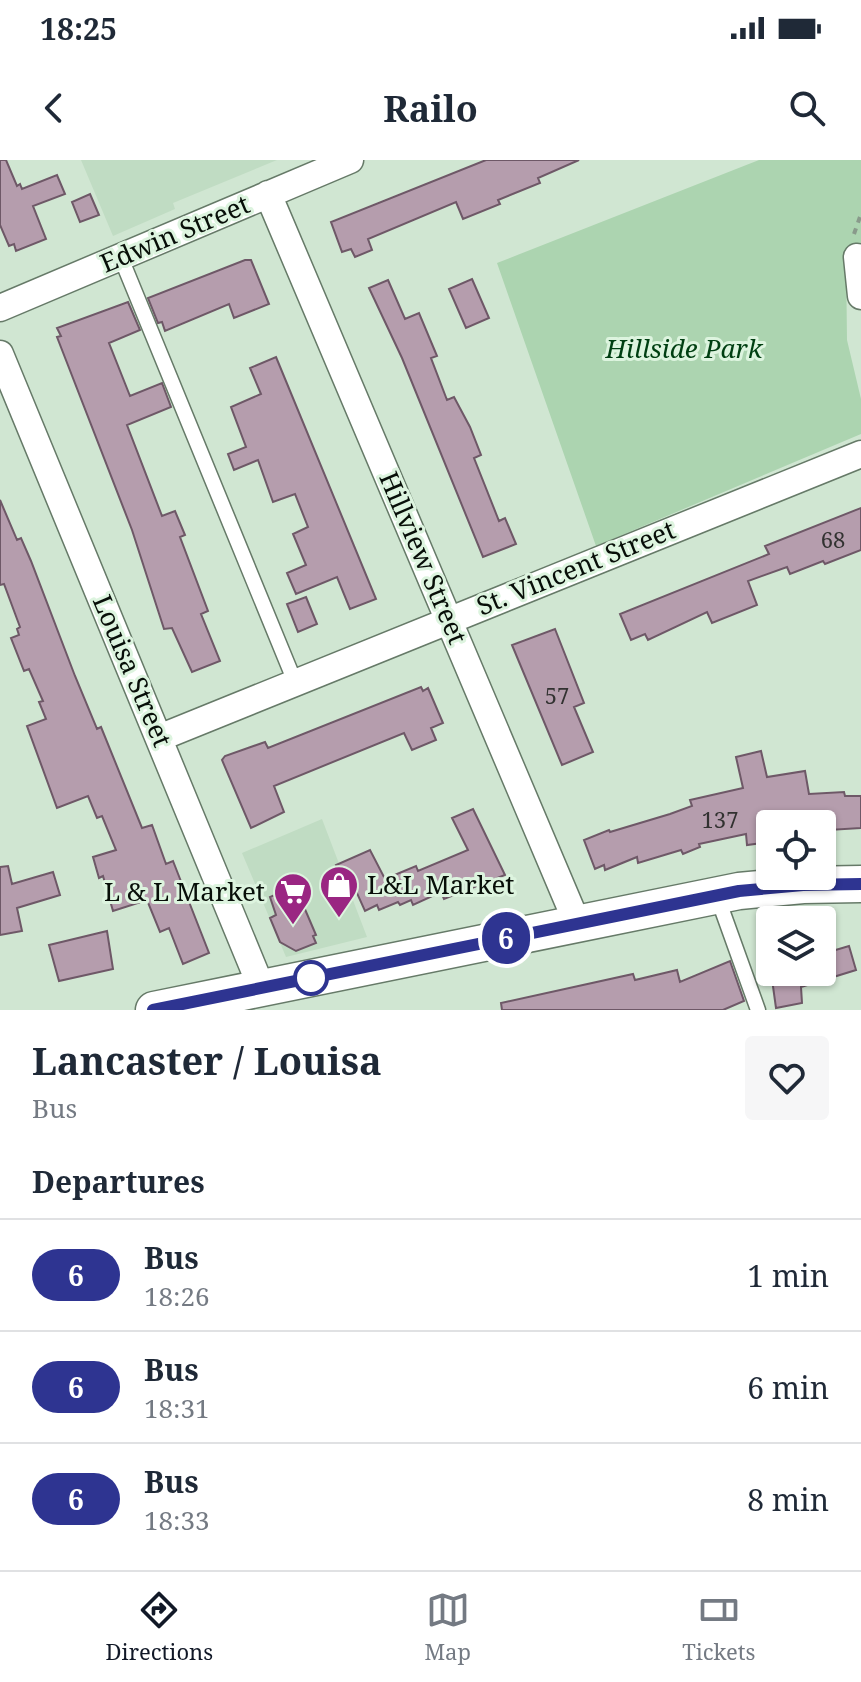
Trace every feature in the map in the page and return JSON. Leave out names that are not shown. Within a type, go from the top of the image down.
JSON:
[{"type":"main road","points":[[154,1010],[717,896],[770,887],[861,884]]},
{"type":"street","name":"Edwin Street","points":[[0,308],[350,160]]},
{"type":"street","name":"Hillview Street","points":[[268,194],[577,923]]},
{"type":"street","points":[[857,257],[861,296]]},
{"type":"street","name":"Louisa Street","points":[[0,354],[262,989]]},
{"type":"street","name":"St. Vincent Street","points":[[159,738],[861,454]]},
{"type":"lane","points":[[121,258],[295,682]]},
{"type":"lane","points":[[717,896],[758,1010]]},
{"type":"shaded area","points":[[81,160],[277,160],[173,203],[175,209],[113,236]]},
{"type":"shaded area","points":[[322,819],[367,937],[286,957],[242,853]]},
{"type":"green space","name":"Hillside Park","points":[[759,160],[861,160],[861,249],[846,256],[847,340],[861,399],[861,434],[596,546],[497,263]]},
{"type":"building","points":[[0,160],[6,160],[17,186],[20,184],[22,189],[57,175],[65,194],[33,206],[46,239],[16,251],[14,244],[9,246],[0,225]]},
{"type":"building","points":[[486,160],[579,160],[538,178],[540,183],[498,200],[500,204],[463,219],[456,202],[368,239],[372,250],[355,257],[351,249],[342,252],[331,222]]},
{"type":"building","points":[[90,194],[99,215],[80,222],[72,202]]},
{"type":"building","points":[[251,260],[269,304],[234,318],[229,304],[165,331],[162,322],[158,323],[148,298]]},
{"type":"building","points":[[472,279],[489,318],[466,328],[449,289]]},
{"type":"building","points":[[388,280],[405,319],[419,313],[437,356],[431,358],[447,400],[454,397],[470,427],[481,455],[474,458],[499,521],[505,518],[516,544],[483,557],[402,358],[369,288]]},
{"type":"building","points":[[128,302],[140,330],[109,343],[130,396],[162,383],[171,407],[127,425],[162,516],[175,511],[185,535],[180,537],[208,611],[201,614],[220,661],[192,672],[172,628],[164,629],[132,530],[57,337],[61,336],[57,328]]},
{"type":"building","points":[[276,357],[376,599],[350,609],[337,577],[296,594],[287,573],[306,565],[293,534],[308,527],[295,494],[273,502],[258,460],[234,470],[228,454],[246,447],[231,407],[261,394],[250,368]]},
{"type":"building","points":[[0,500],[17,540],[21,538],[31,561],[97,729],[101,727],[142,828],[152,825],[166,864],[173,861],[209,953],[183,964],[169,928],[160,932],[147,900],[113,911],[103,876],[99,878],[93,857],[116,850],[102,816],[97,818],[88,796],[57,808],[27,726],[46,719],[39,702],[43,701],[29,669],[24,671],[11,638],[19,635],[17,629],[20,627],[4,584],[0,585]]},
{"type":"building","points":[[861,508],[861,550],[790,574],[787,567],[748,581],[757,605],[712,623],[707,612],[648,640],[645,634],[631,640],[620,614],[769,554],[765,546]]},
{"type":"building","points":[[306,597],[317,624],[298,632],[287,604]]},
{"type":"building","points":[[555,629],[584,703],[574,707],[593,752],[562,765],[512,645]]},
{"type":"building","points":[[421,687],[423,691],[428,688],[443,723],[431,728],[436,740],[412,750],[404,733],[274,786],[284,812],[251,828],[222,760],[225,756],[265,742],[268,748]]},
{"type":"building","points":[[761,751],[767,777],[805,771],[809,794],[844,792],[845,796],[861,796],[861,828],[836,830],[836,810],[756,810],[756,844],[747,845],[746,834],[699,844],[700,847],[683,854],[681,850],[638,863],[637,857],[605,870],[604,865],[595,869],[584,840],[692,806],[690,800],[743,788],[736,757]]},
{"type":"building","points":[[473,809],[505,875],[444,899],[441,892],[413,905],[411,900],[379,910],[377,905],[365,911],[352,882],[345,885],[336,865],[370,850],[385,879],[416,866],[418,871],[468,850],[452,818]]},
{"type":"building","points":[[8,866],[12,884],[53,872],[60,895],[17,908],[22,931],[0,935],[0,867]]},
{"type":"building","name":"L & L Market","points":[[295,886],[316,935],[313,936],[316,943],[296,951],[280,942],[270,918],[276,915],[270,897]]},
{"type":"building","points":[[107,931],[113,969],[59,981],[49,945]]},
{"type":"building","points":[[849,946],[856,970],[836,976],[836,950]]},
{"type":"building","points":[[730,961],[744,1001],[723,1010],[502,1010],[501,1003],[633,974],[635,980],[677,970],[680,982]]},
{"type":"building","points":[[773,986],[804,986],[801,987],[802,1003],[776,1008]]},
{"type":"bus line","name":"6","points":[[153,1010],[739,891],[861,884]]},
{"type":"place","name":"L&L Market","points":[[339,919]]},
{"type":"place","name":"L & L Market","points":[[293,926]]}]
